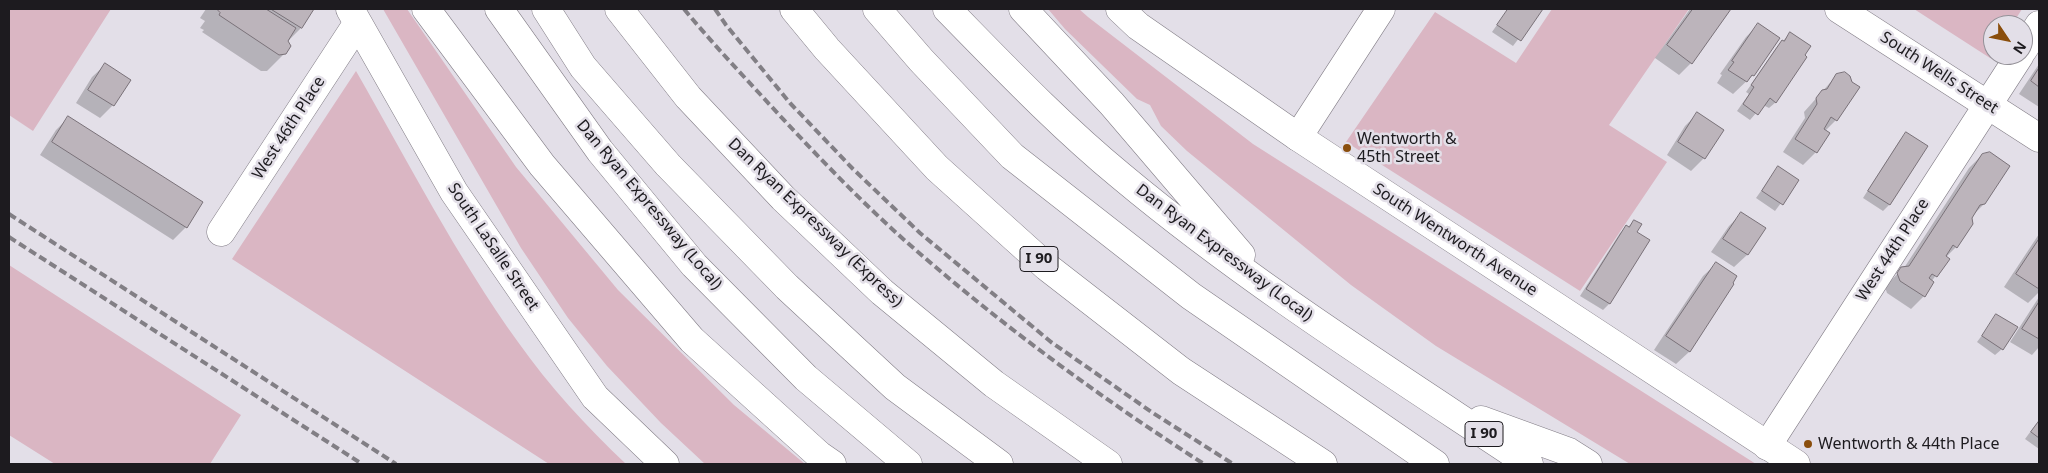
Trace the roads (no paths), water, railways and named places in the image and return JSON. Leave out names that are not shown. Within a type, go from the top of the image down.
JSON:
[{"type":"main road","points":[[426,9],[542,165],[692,340],[819,455],[832,464]]},
{"type":"main road","name":"Dan Ryan Expressway (Local)","points":[[500,9],[600,151],[694,265],[806,378],[908,464]]},
{"type":"main road","points":[[546,9],[583,67],[668,165],[787,287],[895,387],[999,464]]},
{"type":"main road","name":"Dan Ryan Expressway (Express)","points":[[619,9],[688,96],[783,198],[882,292],[994,384],[1108,464]]},
{"type":"main road","name":"I 90","points":[[794,9],[827,49],[937,168],[1047,267],[1181,371],[1323,464]]},
{"type":"main road","points":[[877,9],[921,60],[1012,156],[1191,296],[1435,464]]},
{"type":"main road","name":"Dan Ryan Expressway (Local)","points":[[947,9],[1039,103],[1121,176],[1272,292],[1529,464]]},
{"type":"main road","points":[[1023,9],[1112,104],[1272,292]]},
{"type":"main road","name":"South Wentworth Avenue","points":[[1120,9],[1138,26],[1298,137],[1796,464]]},
{"type":"main road","points":[[1298,137],[1380,9]]},
{"type":"main road","name":"South Wells Street","points":[[1839,9],[2039,138]]},
{"type":"main road","name":"West 46th Place","points":[[221,232],[354,16]]},
{"type":"main road","name":"South LaSalle Street","points":[[354,16],[454,192],[595,397],[665,464]]},
{"type":"main road","name":"West 44th Place","points":[[1768,446],[2013,65]]},
{"type":"main road","points":[[1439,404],[1568,452],[1588,464]]},
{"type":"railway","points":[[684,9],[730,62],[811,149],[902,238],[974,299],[1049,357],[1125,412],[1204,464]]},
{"type":"railway","points":[[715,9],[790,103],[853,169],[920,233],[1051,342],[1153,413],[1233,464]]},
{"type":"railway","points":[[9,214],[396,464]]},
{"type":"railway","points":[[9,237],[362,464]]},
{"type":"place","name":"Wentworth & 45th Street","points":[[1347,148]]},
{"type":"place","name":"Wentworth & 44th Place","points":[[1808,444]]}]
